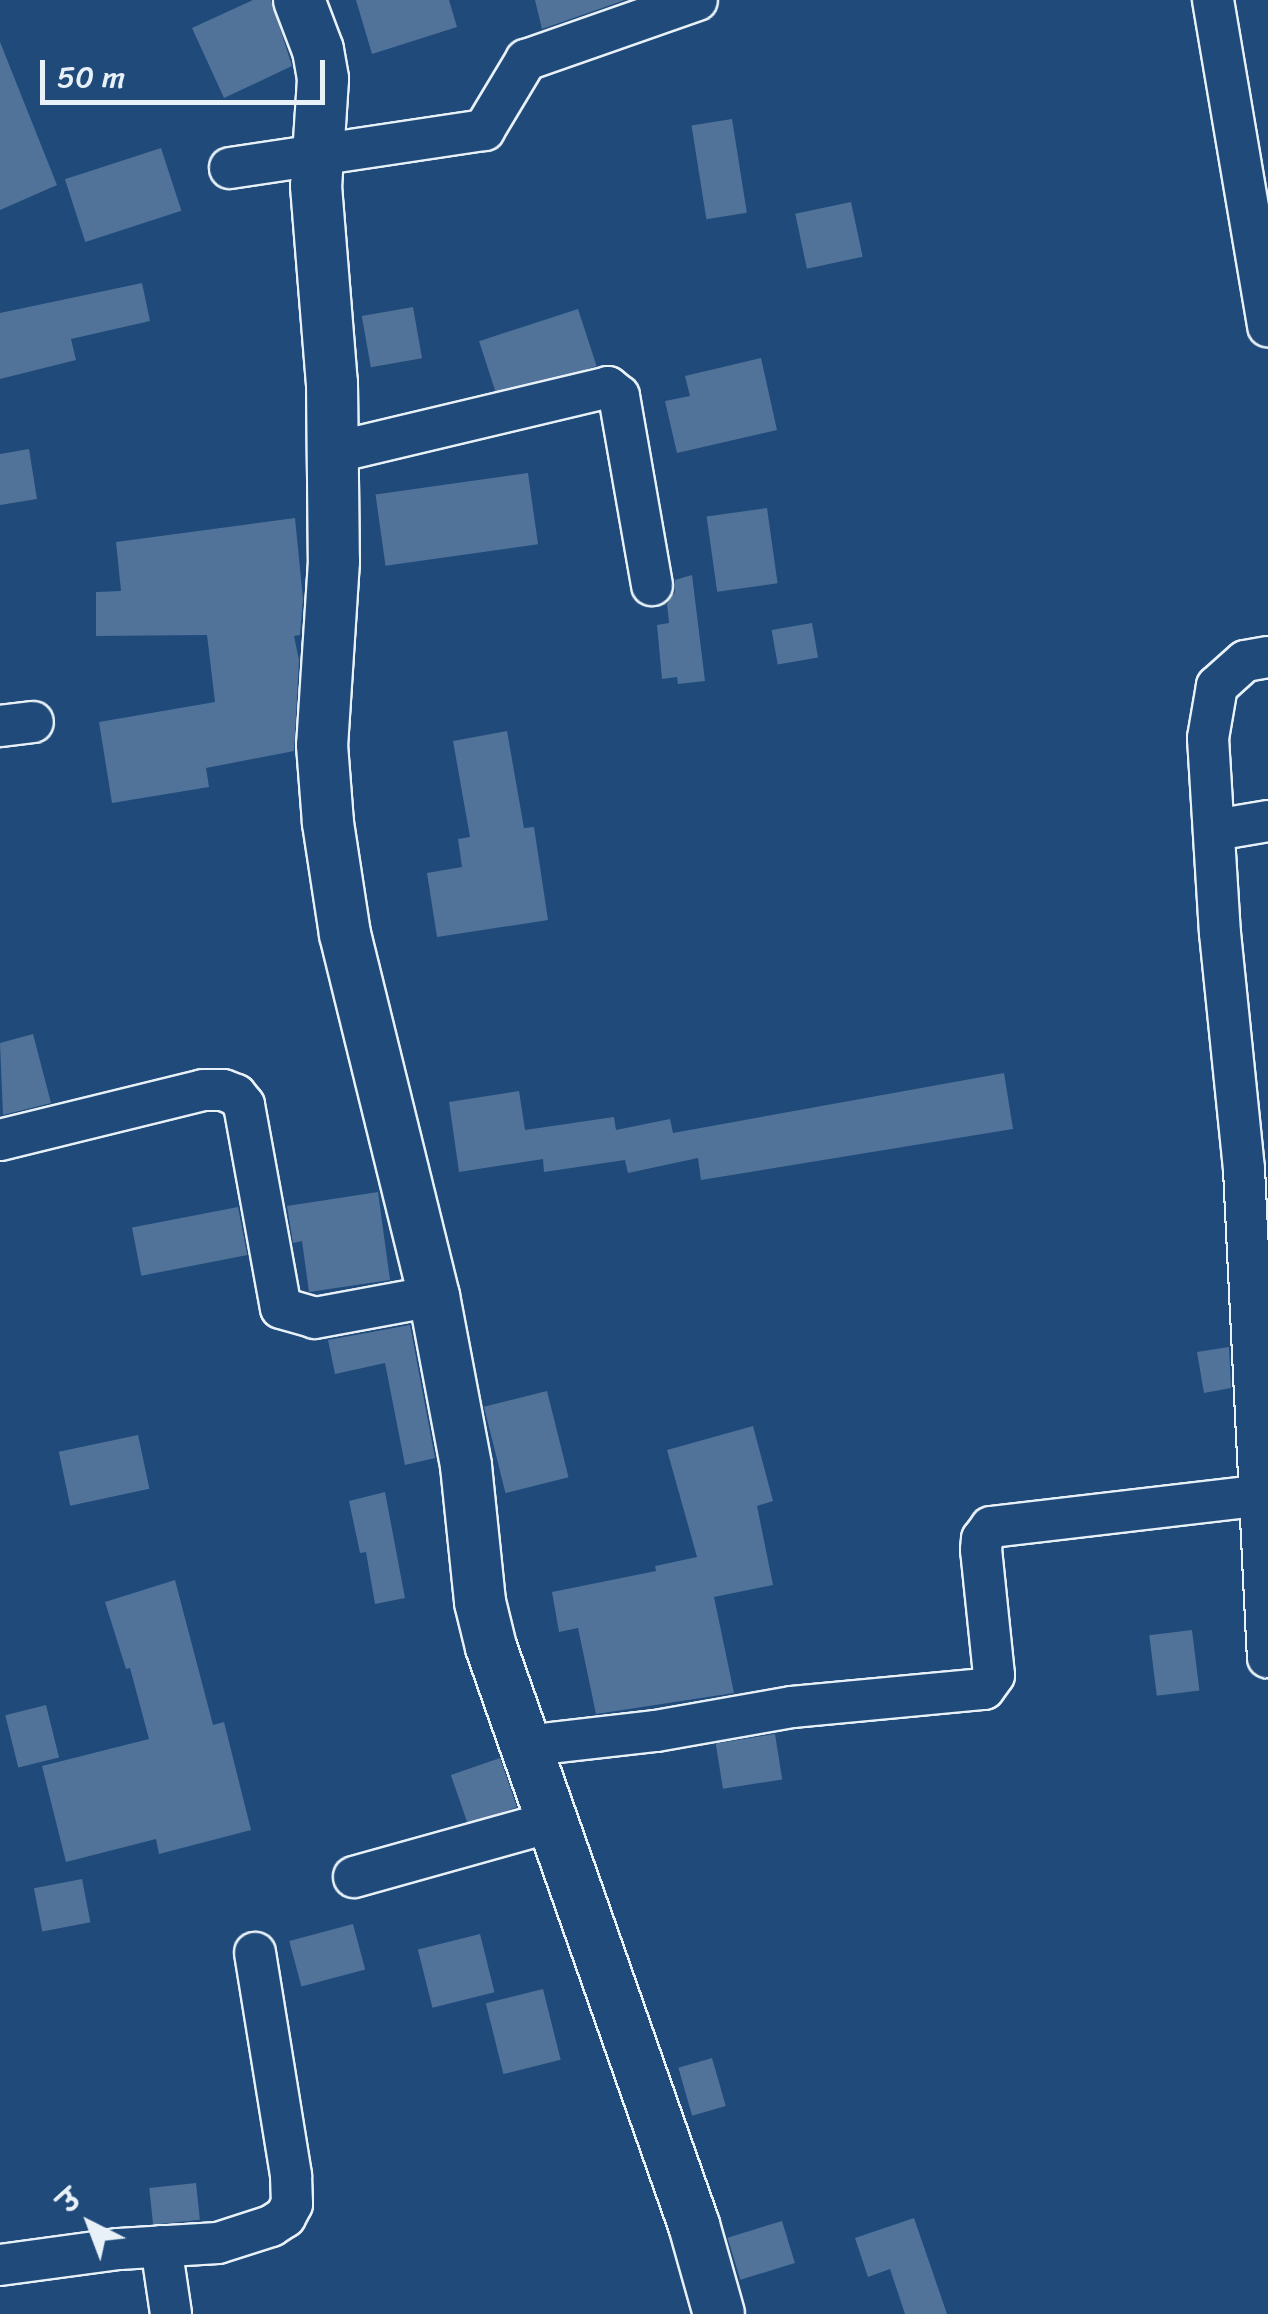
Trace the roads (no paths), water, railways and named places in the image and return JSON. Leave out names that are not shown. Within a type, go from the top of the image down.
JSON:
[{"type":"street","points":[[299,0],[318,50],[323,80],[317,156],[332,383],[333,610],[322,710],[328,823],[345,934],[434,1296],[466,1466],[480,1602],[550,1822],[694,2226],[719,2314]]},
{"type":"street","points":[[230,168],[484,130],[526,60],[697,0]]},
{"type":"street","points":[[1212,0],[1268,326]]},
{"type":"street","points":[[332,452],[608,387],[619,396],[652,585]]},
{"type":"street","points":[[1268,657],[1245,661],[1217,686],[1210,707],[1208,738],[1220,933],[1256,1168],[1268,1656]]},
{"type":"street","points":[[1215,830],[1268,821]]},
{"type":"street","points":[[0,1140],[203,1090],[223,1090],[236,1095],[244,1106],[281,1308],[315,1318],[434,1296]]},
{"type":"street","points":[[524,1746],[656,1731],[792,1707],[984,1688],[994,1674],[981,1550],[991,1527],[1003,1522],[1262,1495]]},
{"type":"street","points":[[354,1877],[550,1822]]},
{"type":"street","points":[[0,2265],[218,2242],[271,2226],[292,2204],[254,1952]]},
{"type":"street","points":[[161,2246],[172,2314]]}]
